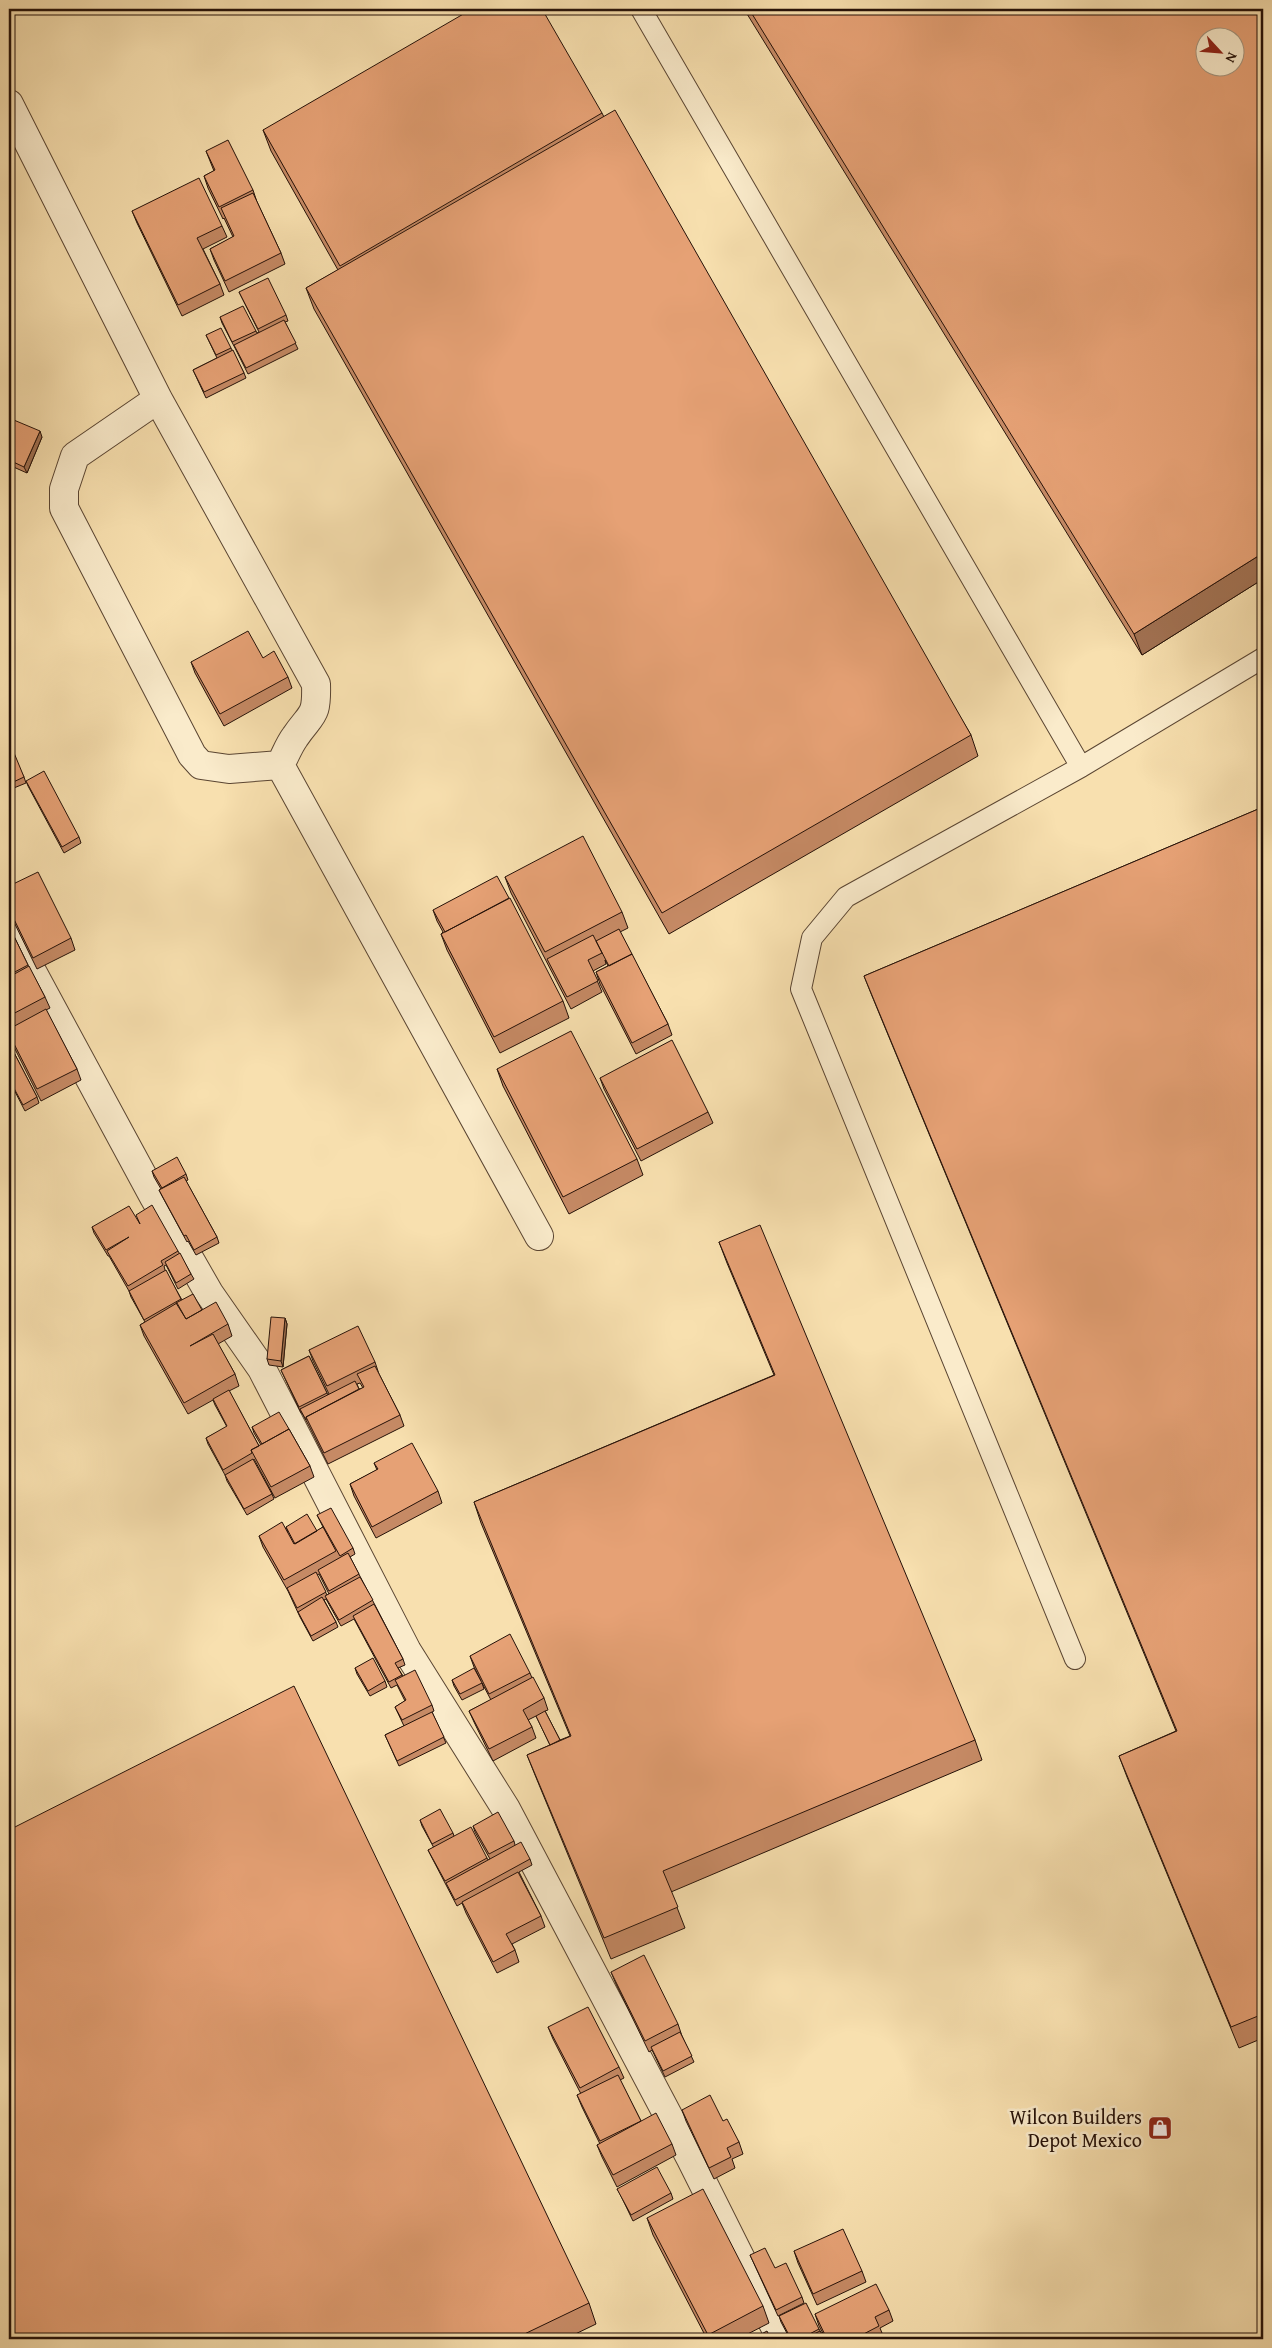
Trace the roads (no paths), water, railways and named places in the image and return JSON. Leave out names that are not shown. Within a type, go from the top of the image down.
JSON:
[{"type":"street","points":[[9,104],[158,400],[316,684],[317,703],[312,718],[295,737],[280,765]]},
{"type":"street","points":[[158,400],[75,456],[64,489],[64,508],[192,755],[201,765],[228,769],[280,765]]},
{"type":"street","points":[[280,765],[539,1236]]},
{"type":"street","points":[[9,929],[200,1277],[262,1369],[407,1651],[506,1808],[691,2159],[781,2339]]},
{"type":"lane","points":[[641,9],[1081,767]]},
{"type":"lane","points":[[1075,1659],[802,989],[812,938],[846,897],[1081,767],[1263,658]]},
{"type":"place","name":"Wilcon Builders Depot Mexico","points":[[1160,2128]]}]
